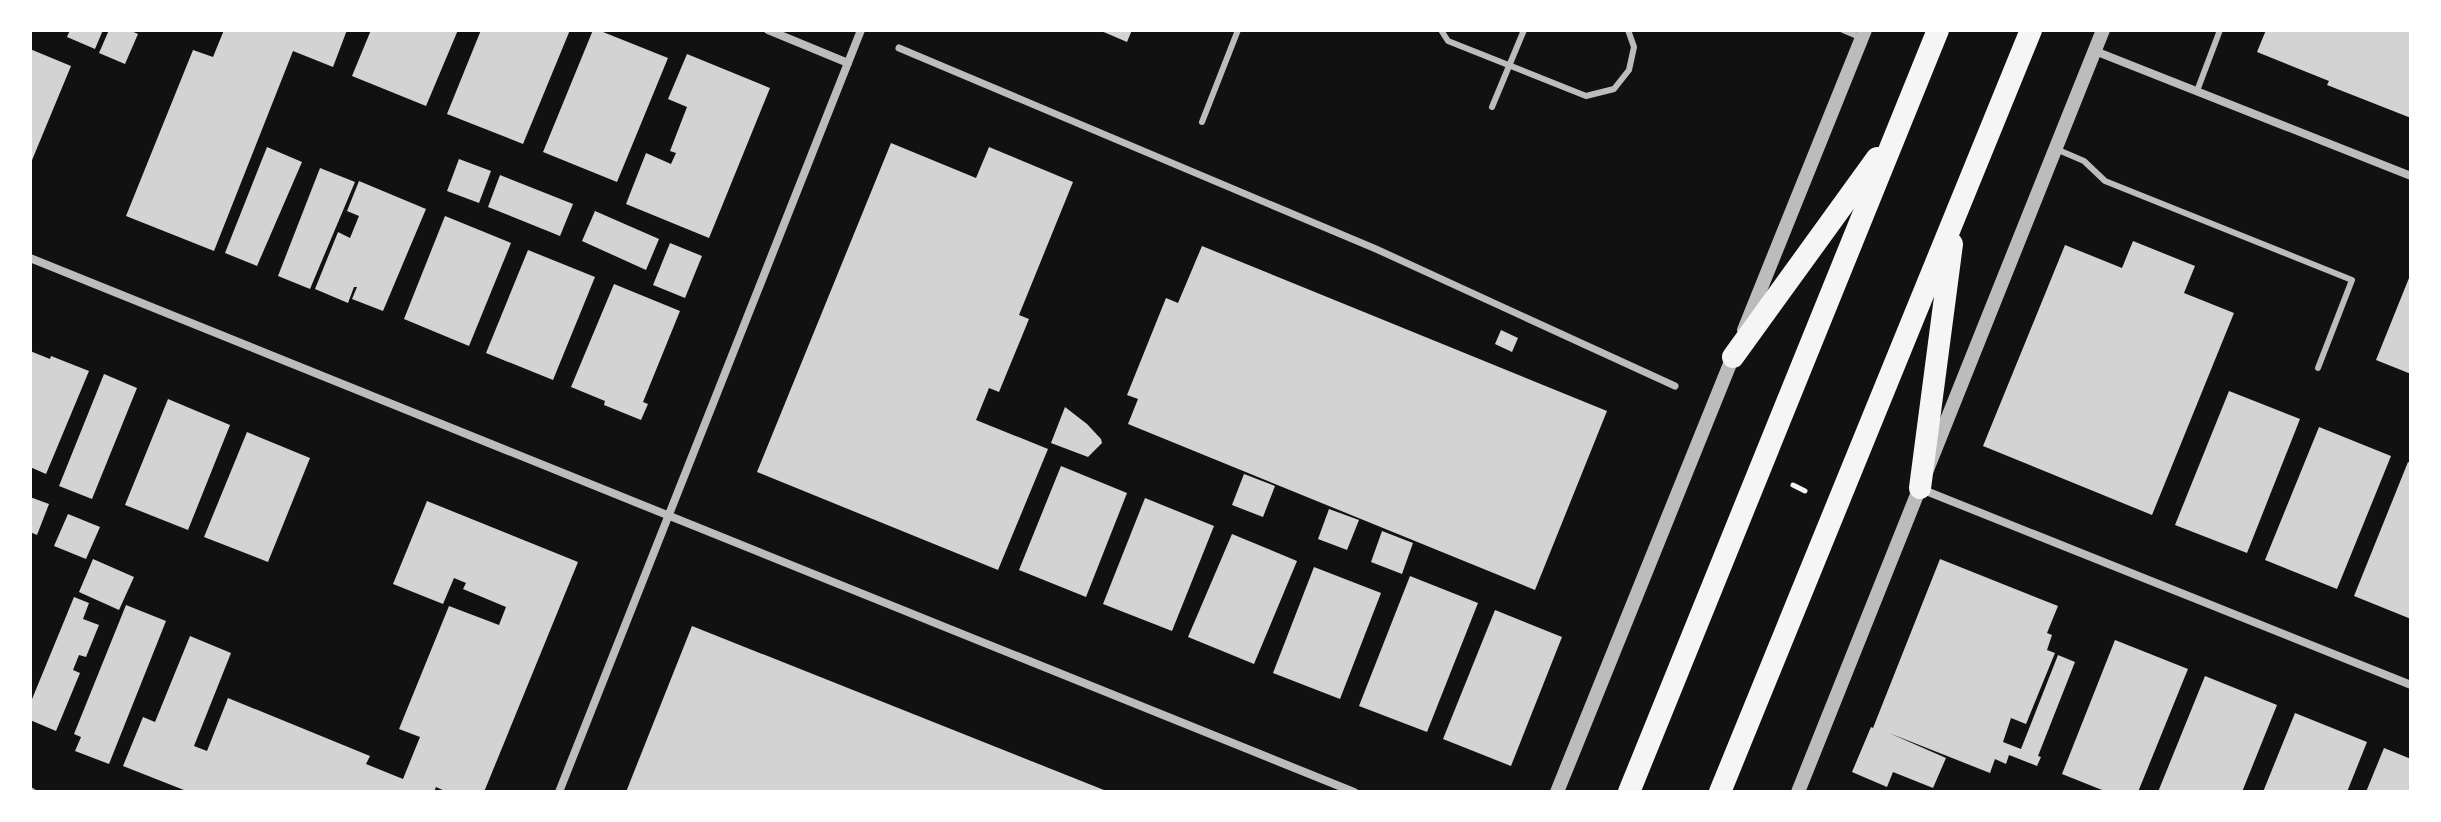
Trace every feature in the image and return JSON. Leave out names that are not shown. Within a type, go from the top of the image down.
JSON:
[{"type":"highway","points":[[1629,792],[1938,30]]},
{"type":"highway","points":[[1720,792],[2031,30]]},
{"type":"highway","points":[[1733,357],[1897,131]]},
{"type":"highway","points":[[1920,488],[1956,214]]},
{"type":"street","points":[[768,30],[848,63]]},
{"type":"street","points":[[559,792],[861,30]]},
{"type":"street","points":[[1798,792],[2103,30]]},
{"type":"street","points":[[1557,792],[1863,34]]},
{"type":"street","points":[[899,48],[1376,249],[1675,386]]},
{"type":"street","points":[[2095,51],[2411,176]]},
{"type":"street","points":[[30,258],[1354,792]]},
{"type":"street","points":[[1920,488],[2411,685]]},
{"type":"lane","points":[[1202,122],[1238,30]]},
{"type":"lane","points":[[1441,30],[1448,41],[1586,96],[1614,89],[1629,70],[1634,47],[1628,30]]},
{"type":"lane","points":[[1492,107],[1524,30]]},
{"type":"lane","points":[[1843,30],[1863,34]]},
{"type":"lane","points":[[2197,91],[2220,30]]},
{"type":"lane","points":[[2056,149],[2084,161],[2105,181],[2352,280],[2318,368]]},
{"type":"path","points":[[1793,485],[1805,491]]},
{"type":"building","points":[[70,30],[103,30],[95,49],[67,37]]},
{"type":"building","points":[[109,30],[129,30],[138,34],[125,64],[99,53]]},
{"type":"building","points":[[224,30],[347,30],[333,67],[293,51],[214,251],[126,216],[193,50],[213,57]]},
{"type":"building","points":[[371,30],[458,30],[426,106],[352,76]]},
{"type":"building","points":[[481,30],[570,30],[523,144],[447,114]]},
{"type":"building","points":[[593,30],[668,58],[617,182],[543,152]]},
{"type":"building","points":[[1099,30],[1132,30],[1127,42]]},
{"type":"building","points":[[2266,30],[2411,30],[2411,118],[2327,85],[2329,81],[2257,52]]},
{"type":"building","points":[[30,49],[71,66],[30,165]]},
{"type":"building","points":[[687,54],[770,88],[709,238],[626,204],[646,153],[671,164],[676,153],[670,151],[687,107],[668,99]]},
{"type":"building","points":[[891,143],[976,178],[989,147],[1073,182],[1019,315],[1029,319],[999,392],[989,388],[976,420],[1048,449],[998,570],[757,472]]},
{"type":"building","points":[[267,147],[302,162],[257,266],[225,253]]},
{"type":"building","points":[[459,159],[491,171],[479,203],[447,191]]},
{"type":"building","points":[[320,168],[355,182],[310,289],[278,276]]},
{"type":"building","points":[[500,175],[573,204],[560,236],[488,207]]},
{"type":"building","points":[[359,181],[426,209],[383,311],[352,299],[357,287],[354,287],[348,303],[315,289],[338,232],[350,238],[359,216],[347,211]]},
{"type":"building","points":[[595,211],[659,239],[646,270],[582,241]]},
{"type":"building","points":[[445,216],[511,243],[469,346],[404,319]]},
{"type":"building","points":[[2133,241],[2195,266],[2184,293],[2234,313],[2152,515],[1983,446],[2065,245],[2122,268]]},
{"type":"building","points":[[670,243],[702,256],[685,298],[653,285]]},
{"type":"building","points":[[1202,246],[1607,411],[1535,590],[1128,424],[1138,399],[1127,395],[1166,298],[1178,303]]},
{"type":"building","points":[[528,250],[595,277],[553,380],[486,353]]},
{"type":"building","points":[[2411,273],[2411,374],[2376,360]]},
{"type":"building","points":[[614,284],[680,311],[643,402],[648,404],[641,420],[571,387]]},
{"type":"building","points":[[1501,330],[1518,338],[1512,352],[1495,344]]},
{"type":"building","points":[[30,351],[89,371],[46,474],[30,467]]},
{"type":"building","points":[[104,374],[137,388],[92,499],[59,486]]},
{"type":"building","points":[[2229,391],[2300,419],[2247,553],[2175,525]]},
{"type":"building","points":[[168,399],[230,425],[188,530],[125,505]]},
{"type":"building","points":[[1065,407],[1101,439],[1102,443],[1088,457],[1051,443]]},
{"type":"building","points":[[2319,427],[2391,456],[2337,589],[2265,560]]},
{"type":"building","points":[[247,432],[310,458],[268,562],[204,537]]},
{"type":"building","points":[[2408,462],[2411,463],[2411,619],[2354,596]]},
{"type":"building","points":[[1061,466],[1127,493],[1086,597],[1019,570]]},
{"type":"building","points":[[1244,474],[1275,486],[1263,517],[1232,505]]},
{"type":"building","points":[[30,497],[49,504],[37,535],[30,532]]},
{"type":"building","points":[[1145,498],[1214,526],[1172,631],[1103,604]]},
{"type":"building","points":[[427,501],[578,562],[484,792],[447,792],[436,787],[434,792],[189,792],[123,766],[143,717],[155,722],[190,636],[231,653],[194,746],[207,751],[228,698],[370,756],[366,764],[403,779],[420,737],[399,729],[449,606],[499,625],[506,607],[463,589],[466,583],[454,578],[443,604],[393,584]]},
{"type":"building","points":[[1329,509],[1359,520],[1347,550],[1318,539]]},
{"type":"building","points":[[68,514],[100,527],[86,559],[54,546]]},
{"type":"building","points":[[1382,531],[1413,543],[1402,574],[1371,562]]},
{"type":"building","points":[[1232,534],[1297,561],[1254,664],[1188,637]]},
{"type":"building","points":[[93,559],[134,577],[119,610],[79,592]]},
{"type":"building","points":[[1940,559],[2058,606],[2047,633],[2052,635],[2047,650],[2055,653],[2026,724],[2011,718],[2003,742],[2021,749],[2058,655],[2075,662],[2038,756],[2041,757],[2037,766],[2009,755],[2006,764],[1995,759],[1990,773],[1889,733],[1946,758],[1933,788],[1893,772],[1887,787],[1852,772],[1873,728]]},
{"type":"building","points":[[1314,567],[1381,593],[1340,699],[1273,673]]},
{"type":"building","points":[[1410,576],[1478,603],[1427,732],[1359,706]]},
{"type":"building","points":[[74,597],[89,603],[83,619],[99,625],[86,657],[79,655],[73,670],[80,673],[56,731],[30,720],[30,704]]},
{"type":"building","points":[[126,605],[166,621],[109,764],[75,751],[81,737],[74,734]]},
{"type":"building","points":[[1495,610],[1562,637],[1511,766],[1443,739]]},
{"type":"building","points":[[692,626],[1109,792],[626,792]]},
{"type":"building","points":[[2115,640],[2188,669],[2138,792],[2107,792],[2062,774]]},
{"type":"building","points":[[2205,676],[2277,705],[2242,792],[2158,792]]},
{"type":"building","points":[[2295,713],[2367,742],[2347,792],[2263,792]]},
{"type":"building","points":[[2384,748],[2411,759],[2411,792],[2366,792]]}]
